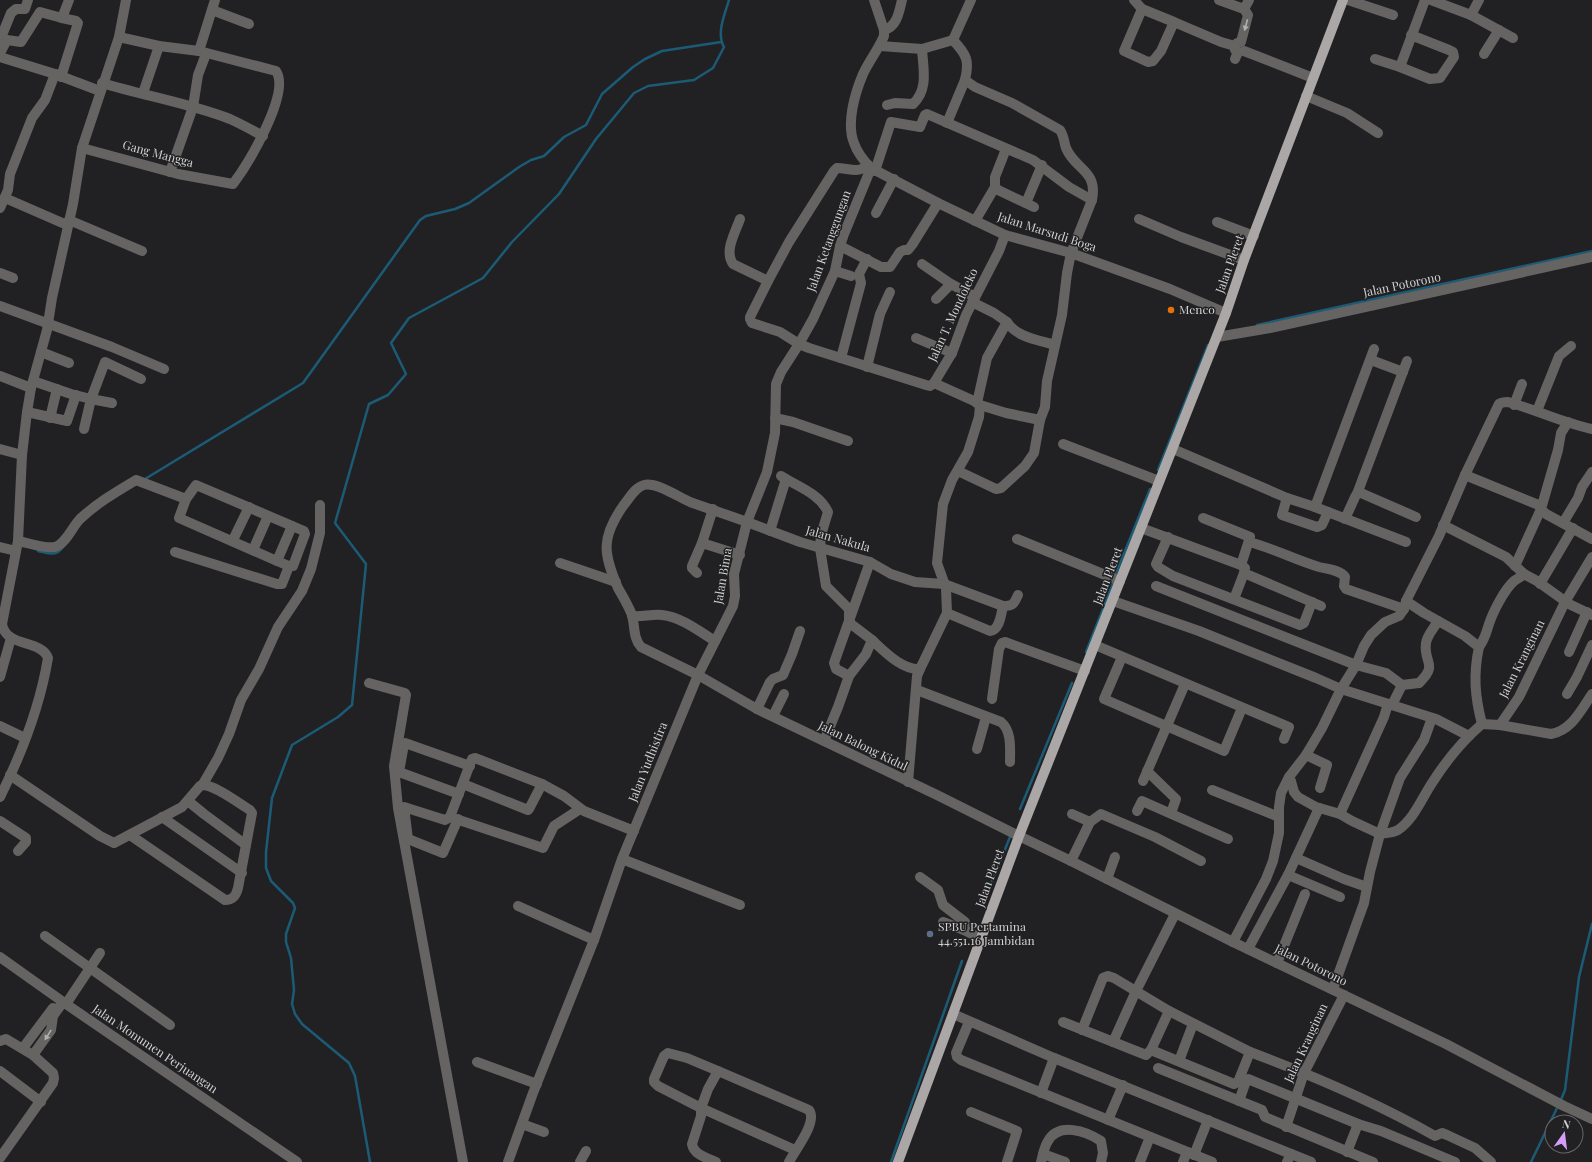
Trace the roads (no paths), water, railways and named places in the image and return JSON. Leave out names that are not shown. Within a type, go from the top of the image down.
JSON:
[{"type":"main road","name":"Jalan Pleret","points":[[898,1162],[1019,836],[1217,337],[1244,260],[1343,0]]},
{"type":"street","points":[[0,40],[11,13],[16,9],[24,10],[28,0]]},
{"type":"street","points":[[62,18],[69,0]]},
{"type":"street","points":[[0,797],[35,713],[43,685],[48,658],[43,651],[11,638],[2,632],[2,616],[17,546],[22,454],[27,412],[32,384],[48,323],[82,148],[101,87],[119,37],[126,0]]},
{"type":"street","points":[[874,0],[884,30],[884,36],[864,74],[853,102],[852,131],[853,142],[870,167],[858,170],[837,168],[834,171],[789,242],[750,316],[751,321],[780,332],[799,344],[920,384],[930,386],[934,383],[979,404],[1006,414],[1040,420]]},
{"type":"street","points":[[884,30],[889,29],[894,24],[902,0]]},
{"type":"street","points":[[880,46],[922,49],[953,40],[971,0]]},
{"type":"street","points":[[1134,0],[1142,9],[1239,50],[1313,78]]},
{"type":"street","points":[[1219,0],[1247,5],[1248,15],[1239,50]]},
{"type":"street","points":[[1348,0],[1393,15]]},
{"type":"street","points":[[1400,67],[1411,35],[1417,25],[1425,0]]},
{"type":"street","points":[[1431,0],[1471,15],[1513,38]]},
{"type":"street","points":[[1471,15],[1479,0]]},
{"type":"street","points":[[170,172],[193,107],[213,5],[249,24]]},
{"type":"street","points":[[1142,9],[1124,51],[1148,62],[1155,60],[1174,22]]},
{"type":"street","points":[[0,53],[7,40],[21,42],[40,12],[78,23],[58,76],[45,100],[32,118],[10,174],[8,190],[0,208]]},
{"type":"street","points":[[1484,54],[1499,30]]},
{"type":"street","points":[[1375,59],[1430,79],[1440,78],[1454,57],[1453,52],[1411,35]]},
{"type":"street","points":[[0,57],[58,76],[101,87],[143,93],[193,107],[232,120],[263,136],[276,104],[279,75],[276,71],[203,52],[159,46],[119,37]]},
{"type":"street","points":[[953,40],[964,52],[967,59],[965,80],[947,123],[1033,160],[1042,165],[1057,178],[1092,200]]},
{"type":"street","points":[[143,93],[159,46]]},
{"type":"street","points":[[887,104],[913,104],[918,98],[925,80],[922,49]]},
{"type":"street","points":[[958,471],[996,488],[1001,488],[1025,466],[1034,453],[1044,407],[1047,381],[1062,315],[1071,253],[1092,200],[1094,191],[1092,181],[1066,148],[1060,130],[1012,103],[975,87],[965,80]]},
{"type":"street","points":[[1306,96],[1347,114],[1378,133]]},
{"type":"street","name":"Jalan Ketanggungan","points":[[775,418],[776,384],[780,372],[799,344],[813,319],[835,271],[840,246],[870,167],[890,122],[920,127],[925,115],[927,114],[947,123]]},
{"type":"street","name":"Gang Mangga","points":[[82,148],[170,172],[228,184],[234,182],[263,136]]},
{"type":"street","points":[[975,221],[995,187],[995,178],[1006,149]]},
{"type":"street","points":[[995,187],[998,190],[1030,205],[1042,165]]},
{"type":"street","name":"Jalan Marsudi Boga","points":[[870,167],[938,203],[1005,235],[1071,253],[1170,289],[1226,313]]},
{"type":"street","points":[[0,170],[10,174]]},
{"type":"street","points":[[876,213],[894,179]]},
{"type":"street","points":[[4,198],[142,251]]},
{"type":"street","points":[[840,246],[881,267],[886,268],[891,266],[900,252],[908,250],[912,245],[938,203]]},
{"type":"street","points":[[1139,218],[1181,237],[1244,260]]},
{"type":"street","points":[[740,219],[730,246],[730,260],[733,264],[768,281]]},
{"type":"street","points":[[1217,222],[1254,236]]},
{"type":"street","name":"Jalan T. Mondoleko","points":[[934,383],[952,353],[973,300],[999,251],[1005,235]]},
{"type":"street","name":"Jalan Potorono","points":[[1217,337],[1270,328],[1592,257]]},
{"type":"street","points":[[841,358],[861,283],[860,274],[867,259]]},
{"type":"street","points":[[922,264],[973,300],[998,315],[1007,322],[1012,330],[1055,345]]},
{"type":"street","points":[[835,271],[851,276]]},
{"type":"street","points":[[0,273],[13,278]]},
{"type":"street","points":[[936,299],[951,284]]},
{"type":"street","points":[[867,367],[880,314],[890,292]]},
{"type":"street","points":[[0,306],[112,347],[164,369]]},
{"type":"street","points":[[908,782],[917,676],[947,613],[946,588],[937,563],[943,504],[948,489],[968,452],[979,417],[979,404],[987,358],[992,346],[1007,322]]},
{"type":"street","points":[[916,338],[952,353]]},
{"type":"street","points":[[1537,411],[1559,356],[1571,346]]},
{"type":"street","points":[[84,429],[91,399],[112,347]]},
{"type":"street","points":[[1315,507],[1374,350]]},
{"type":"street","points":[[41,352],[69,363]]},
{"type":"street","points":[[1371,360],[1403,372]]},
{"type":"street","points":[[1345,519],[1357,494],[1407,361]]},
{"type":"street","points":[[105,362],[141,379]]},
{"type":"street","points":[[0,376],[112,403]]},
{"type":"street","points":[[1514,405],[1522,384]]},
{"type":"street","points":[[50,418],[57,389]]},
{"type":"street","points":[[27,412],[66,422],[76,395]]},
{"type":"street","points":[[1233,942],[1273,861],[1279,833],[1278,817],[1281,793],[1289,777],[1306,755],[1333,708],[1341,689],[1356,665],[1364,646],[1371,635],[1385,622],[1399,616],[1415,586],[1465,474],[1499,404],[1507,402],[1592,429]]},
{"type":"street","points":[[775,418],[793,422],[848,441]]},
{"type":"street","name":"Jalan Bima","points":[[698,675],[733,606],[735,596],[734,574],[740,555],[747,522],[767,472],[775,433],[775,418]]},
{"type":"street","points":[[1515,566],[1541,507],[1558,450],[1561,433],[1568,422]]},
{"type":"street","points":[[1063,444],[1159,481]]},
{"type":"street","points":[[0,449],[22,454]]},
{"type":"street","points":[[1173,449],[1287,498],[1315,507],[1406,542]]},
{"type":"street","points":[[1563,523],[1578,498],[1582,487],[1592,472]]},
{"type":"street","points":[[1465,474],[1541,507],[1546,514],[1592,540]]},
{"type":"street","points":[[770,531],[783,478],[808,490],[826,507],[828,512],[821,535],[820,548],[826,586],[848,609],[849,619],[855,628],[907,667],[914,670],[920,669]]},
{"type":"street","points":[[0,548],[17,546],[50,548],[57,546],[61,544],[79,520],[96,505],[127,485],[141,481],[186,499]]},
{"type":"street","points":[[198,485],[304,531],[305,534],[293,566],[277,561],[233,540],[179,518],[186,499],[194,487],[198,485]]},
{"type":"street","name":"Jalan Nakula","points":[[616,582],[606,551],[610,527],[631,495],[638,488],[644,485],[652,485],[712,510],[770,531],[820,548],[870,562],[891,574],[915,582],[944,584],[1003,606]]},
{"type":"street","points":[[1357,494],[1361,493],[1416,517]]},
{"type":"street","points":[[1287,498],[1282,514],[1304,523],[1319,528],[1328,512]]},
{"type":"street","points":[[10,775],[111,842],[117,842],[162,817],[178,810],[203,784],[218,758],[229,734],[241,700],[259,669],[278,628],[302,591],[311,569],[320,533],[320,505]]},
{"type":"street","points":[[233,540],[249,507]]},
{"type":"street","points":[[697,573],[694,572],[692,566],[702,543],[712,510]]},
{"type":"street","points":[[253,550],[268,516]]},
{"type":"street","points":[[1203,518],[1249,537],[1234,599]]},
{"type":"street","points":[[1443,525],[1506,557],[1524,574],[1565,602],[1590,614],[1569,652]]},
{"type":"street","points":[[277,561],[292,526]]},
{"type":"street","points":[[1141,528],[1168,537],[1317,604],[1304,624],[1300,626],[1173,576],[1158,567],[1156,564],[1168,537]]},
{"type":"street","points":[[1540,584],[1573,528]]},
{"type":"street","points":[[1017,539],[1120,581]]},
{"type":"street","points":[[1249,542],[1316,566],[1341,573],[1345,577],[1344,586],[1346,589],[1405,605],[1438,621],[1471,640],[1479,647]]},
{"type":"street","points":[[702,543],[740,555]]},
{"type":"street","points":[[175,552],[277,584],[282,584],[284,581],[289,566]]},
{"type":"street","name":"Jalan Kranginan","points":[[1500,725],[1519,697],[1565,602],[1592,557]]},
{"type":"street","points":[[849,676],[836,669],[834,664],[870,562]]},
{"type":"street","points":[[560,564],[616,582]]},
{"type":"street","points":[[1482,724],[1477,705],[1475,678],[1475,666],[1479,647],[1484,640],[1496,608],[1513,582],[1524,574]]},
{"type":"street","name":"Jalan Balong Kidul","points":[[616,582],[632,616],[635,634],[641,647],[698,675],[757,709],[1019,836]]},
{"type":"street","points":[[1156,586],[1356,665],[1386,673],[1402,685],[1419,683],[1428,673],[1430,664],[1426,653],[1426,642],[1438,621]]},
{"type":"street","points":[[947,613],[993,631],[997,627],[1003,606],[1012,606],[1015,604],[1018,595]]},
{"type":"street","points":[[1113,601],[1199,631],[1341,689],[1432,718],[1469,736]]},
{"type":"street","points":[[632,616],[642,617],[651,614],[673,617],[715,641]]},
{"type":"street","points":[[757,709],[770,682],[783,675],[800,631]]},
{"type":"street","points":[[0,677],[11,638]]},
{"type":"street","points":[[824,741],[849,676],[866,654],[872,640]]},
{"type":"street","points":[[992,699],[999,649],[1002,643],[1005,642],[1085,671]]},
{"type":"street","points":[[1567,694],[1577,677],[1592,644]]},
{"type":"street","points":[[1095,646],[1289,727],[1284,739]]},
{"type":"street","points":[[1122,657],[1104,699],[1167,726],[1224,750],[1242,708]]},
{"type":"street","name":"Jalan Yudhistira","points":[[508,1162],[594,940],[622,859],[698,675]]},
{"type":"street","points":[[369,683],[405,693],[406,695],[394,766],[398,808],[463,1162]]},
{"type":"street","points":[[1143,781],[1185,684]]},
{"type":"street","points":[[1340,814],[1390,704],[1402,685]]},
{"type":"street","points":[[917,690],[1005,725],[1010,742],[1010,762]]},
{"type":"street","points":[[772,716],[784,694]]},
{"type":"street","points":[[1289,777],[1292,781],[1294,792],[1319,808],[1340,814],[1380,834],[1396,831],[1402,827],[1412,815],[1458,746],[1482,724],[1500,725],[1551,734],[1557,733],[1565,729],[1577,717],[1592,694]]},
{"type":"street","points":[[977,749],[986,717]]},
{"type":"street","points":[[1333,989],[1358,922],[1380,834],[1400,778],[1424,740],[1432,718]]},
{"type":"street","points":[[0,726],[25,738]]},
{"type":"street","points":[[459,794],[399,772],[404,744],[405,743],[470,766]]},
{"type":"street","points":[[1306,755],[1327,765],[1320,788]]},
{"type":"street","points":[[580,809],[554,826],[542,848],[454,818],[445,820],[404,807],[408,839],[443,853],[454,818],[459,794],[472,759],[475,758],[542,784],[564,796],[580,809],[634,831]]},
{"type":"street","points":[[1147,771],[1176,799],[1171,814]]},
{"type":"street","points":[[130,835],[225,900],[230,900],[236,895],[242,873],[252,817],[250,810],[213,787],[203,784]]},
{"type":"street","points":[[463,784],[528,810],[542,784]]},
{"type":"street","points":[[1212,790],[1278,817]]},
{"type":"street","points":[[188,801],[246,845]]},
{"type":"street","points":[[1137,810],[1142,801],[1228,839]]},
{"type":"street","points":[[1248,949],[1288,875],[1319,808]]},
{"type":"street","points":[[1072,814],[1090,822]]},
{"type":"street","points":[[1071,861],[1090,822],[1101,814],[1155,838],[1201,861]]},
{"type":"street","points":[[162,817],[242,873]]},
{"type":"street","points":[[0,821],[26,838],[26,842],[18,851]]},
{"type":"street","name":"Jalan Potorono","points":[[1019,836],[1175,914],[1446,1044],[1560,1104],[1592,1119]]},
{"type":"street","points":[[1107,879],[1116,857]]},
{"type":"street","points":[[1296,858],[1344,879],[1367,886]]},
{"type":"street","points":[[622,859],[740,905]]},
{"type":"street","points":[[1288,875],[1340,897]]},
{"type":"street","points":[[920,877],[938,890],[944,905],[965,922],[964,930]]},
{"type":"street","points":[[1277,963],[1305,894]]},
{"type":"street","points":[[518,906],[594,940]]},
{"type":"street","points":[[1113,1042],[1136,991],[1175,914]]},
{"type":"street","points":[[943,922],[982,939]]},
{"type":"street","points":[[45,936],[170,1025]]},
{"type":"street","points":[[23,1048],[63,1002],[100,953]]},
{"type":"street","name":"Jalan Monumen Perjuangan","points":[[0,957],[63,1002],[297,1162]]},
{"type":"street","points":[[1082,1030],[1100,984],[1105,976],[1114,978],[1193,1024],[1250,1052],[1304,1072],[1364,1098],[1435,1136]]},
{"type":"street","name":"Jalan Kranginan","points":[[1286,1127],[1304,1072],[1344,995]]},
{"type":"street","points":[[33,1055],[51,1030],[53,1016],[63,1002]]},
{"type":"street","points":[[1063,1022],[1146,1055],[1151,1050],[1169,1011]]},
{"type":"street","points":[[953,1014],[1054,1058],[1208,1120],[1289,1158],[1312,1162]]},
{"type":"street","points":[[969,1022],[956,1053],[957,1057],[1150,1137],[1188,1158],[1212,1162]]},
{"type":"street","points":[[1179,1061],[1193,1024]]},
{"type":"street","points":[[0,1042],[6,1039],[23,1048],[53,1072],[54,1078],[53,1083],[41,1102],[0,1158]]},
{"type":"street","points":[[1151,1050],[1234,1084],[1237,1084],[1250,1052]]},
{"type":"street","points":[[789,1162],[808,1130],[812,1120],[812,1114],[809,1110],[672,1053],[668,1053],[664,1056],[654,1079],[656,1085],[701,1108],[795,1150]]},
{"type":"street","points":[[1041,1093],[1054,1058]]},
{"type":"street","points":[[477,1062],[537,1084]]},
{"type":"street","points":[[1158,1068],[1262,1110],[1264,1116],[1286,1127],[1373,1162]]},
{"type":"street","points":[[0,1071],[41,1102]]},
{"type":"street","points":[[716,1162],[697,1154],[693,1149],[692,1144],[701,1116],[701,1108],[708,1089],[718,1071]]},
{"type":"street","points":[[1239,1101],[1248,1079],[1358,1124],[1381,1131],[1455,1162]]},
{"type":"street","points":[[1108,1120],[1123,1085]]},
{"type":"street","points":[[971,1112],[1018,1131],[1007,1162]]},
{"type":"street","points":[[1188,1158],[1208,1120]]},
{"type":"street","points":[[522,1124],[544,1132]]},
{"type":"street","points":[[1347,1152],[1358,1124]]},
{"type":"street","points":[[1065,1162],[1042,1158],[1047,1142],[1054,1134],[1061,1130],[1071,1129],[1101,1141],[1103,1153],[1101,1162]]},
{"type":"street","points":[[1430,1151],[1435,1136],[1442,1133],[1475,1148],[1490,1162]]},
{"type":"street","points":[[1140,1162],[1150,1137]]},
{"type":"street","points":[[580,1162],[586,1151]]},
{"type":"waterway","points":[[370,1162],[355,1076],[349,1063],[302,1024],[295,1014],[292,1004],[294,990],[291,958],[286,942],[286,934],[295,908],[293,903],[271,881],[266,868],[266,852],[272,798],[292,745],[338,717],[352,705],[366,564],[335,523],[369,404],[388,395],[406,374],[391,343],[409,318],[483,278],[512,242],[559,194],[596,139],[634,93],[648,86],[694,80],[713,68],[724,47],[721,30],[729,0]]},
{"type":"waterway","points":[[145,479],[303,383],[420,220],[426,216],[455,209],[469,203],[519,167],[531,160],[544,156],[564,137],[586,125],[602,94],[633,67],[645,59],[662,51],[721,42]]},
{"type":"waterway","points":[[1257,325],[1592,251]]},
{"type":"waterway","points":[[1158,470],[1208,345]]},
{"type":"waterway","points":[[1115,576],[1150,489]]},
{"type":"waterway","points":[[38,551],[55,553],[63,547]]},
{"type":"waterway","points":[[1086,652],[1114,581]]},
{"type":"waterway","points":[[1020,809],[1072,683]]},
{"type":"waterway","points":[[985,899],[1010,837]]},
{"type":"waterway","points":[[1560,1102],[1565,1090],[1579,977],[1592,924]]},
{"type":"waterway","points":[[891,1162],[962,961]]},
{"type":"waterway","points":[[1531,1162],[1558,1106]]},
{"type":"place","name":"Menco","points":[[1171,310]]},
{"type":"place","name":"SPBU Pertamina 44.551.16 Jambidan","points":[[930,934]]}]
